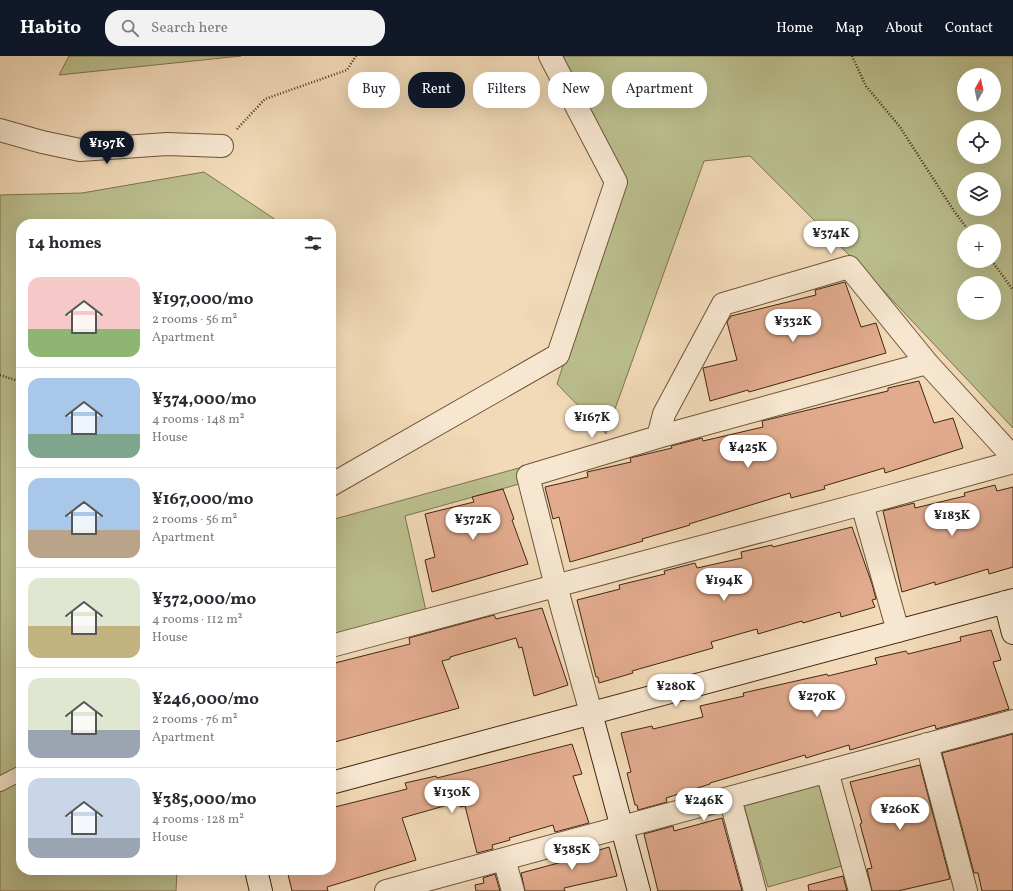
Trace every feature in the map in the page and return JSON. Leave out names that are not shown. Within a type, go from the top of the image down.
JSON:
[{"type":"street","points":[[336,483],[558,355],[616,182],[550,56]]},
{"type":"street","points":[[0,130],[42,142],[80,150],[167,144],[222,146]]},
{"type":"street","points":[[658,437],[664,414],[723,304],[849,267],[927,363],[1013,457]]},
{"type":"street","points":[[639,891],[556,586],[528,476],[658,437],[927,363]]},
{"type":"street","points":[[336,645],[862,504],[1013,462]]},
{"type":"street","points":[[862,504],[898,632]]},
{"type":"street","points":[[336,782],[1009,601],[1013,633]]},
{"type":"street","points":[[389,891],[1013,721]]},
{"type":"street","points":[[927,744],[966,891]]},
{"type":"street","points":[[827,771],[860,891]]},
{"type":"street","points":[[730,798],[755,891]]},
{"type":"street","points":[[504,859],[513,891]]},
{"type":"lane","points":[[0,784],[16,776]]},
{"type":"path","points":[[222,146],[265,99],[347,70],[356,56]]},
{"type":"path","points":[[852,56],[866,86],[900,127],[964,224]]},
{"type":"path","points":[[997,268],[1013,290]]},
{"type":"path","points":[[0,375],[16,380]]},
{"type":"green space","points":[[69,56],[241,56],[59,75]]},
{"type":"green space","points":[[557,56],[1013,56],[1013,428],[864,270],[750,156],[704,161],[606,434],[557,384],[623,180],[585,108],[604,108],[604,72],[566,72]]},
{"type":"green space","points":[[204,172],[274,219],[16,219],[16,875],[177,875],[176,891],[0,891],[0,195],[82,193]]},
{"type":"green space","points":[[526,466],[530,481],[405,516],[428,620],[336,645],[336,519]]},
{"type":"green space","points":[[826,783],[849,864],[768,887],[744,806]]},
{"type":"building","points":[[845,282],[861,327],[876,323],[886,353],[749,392],[748,390],[710,401],[703,368],[737,360],[727,322],[731,316],[816,295],[815,290]]},
{"type":"building","points":[[919,381],[934,423],[953,418],[963,448],[885,473],[884,468],[824,486],[825,489],[791,498],[790,493],[642,539],[643,541],[570,562],[559,517],[553,519],[545,487],[588,477],[587,472],[631,462],[630,458],[672,448],[671,446],[702,438],[703,441],[763,427],[762,421],[888,391],[888,388]]},
{"type":"building","points":[[995,485],[997,491],[1013,487],[1013,567],[989,574],[988,569],[935,585],[935,582],[902,592],[883,511],[914,503],[915,508],[965,496],[964,493]]},
{"type":"building","points":[[503,489],[514,519],[512,520],[528,564],[432,592],[425,560],[435,557],[425,514],[474,502],[472,497]]},
{"type":"building","points":[[852,527],[872,584],[876,599],[872,600],[875,607],[841,617],[840,612],[758,634],[757,629],[711,642],[713,648],[632,671],[633,673],[599,683],[598,677],[596,677],[577,600],[620,589],[619,585],[665,574],[664,571],[695,563],[697,568],[742,558],[741,552],[772,545],[773,547]]},
{"type":"building","points":[[542,608],[568,685],[534,696],[522,647],[519,648],[516,638],[450,657],[450,659],[442,661],[459,708],[336,742],[336,663],[410,644],[409,638],[494,615],[496,619]]},
{"type":"building","points":[[991,630],[1001,660],[993,662],[1009,709],[936,729],[935,725],[850,750],[849,745],[806,758],[805,755],[710,783],[666,798],[667,802],[638,810],[637,805],[635,805],[627,773],[631,772],[621,733],[652,726],[653,729],[703,717],[700,706],[744,696],[743,693],[827,674],[828,676],[877,664],[875,658],[906,651],[908,654],[961,641],[960,637]]},
{"type":"building","points":[[1013,734],[1013,891],[982,891],[978,873],[974,873],[942,753]]},
{"type":"building","points":[[572,744],[582,774],[573,776],[589,823],[555,832],[553,825],[509,838],[510,840],[492,845],[493,849],[477,853],[465,806],[460,807],[458,802],[402,818],[416,860],[327,887],[328,891],[292,891],[288,875],[336,875],[336,807],[407,789],[405,783],[436,776],[437,778]]},
{"type":"building","points":[[920,765],[950,879],[898,891],[872,891],[867,869],[872,868],[860,824],[862,823],[850,782]]},
{"type":"building","points":[[722,818],[742,891],[658,891],[644,834],[673,826],[674,831]]},
{"type":"building","points":[[597,847],[599,850],[609,847],[617,876],[564,888],[565,891],[525,891],[521,873],[562,862],[561,856]]},
{"type":"building","points":[[495,874],[500,891],[476,891],[475,885],[484,883],[483,878]]},
{"type":"building","points":[[843,876],[847,891],[809,891],[808,885]]}]
